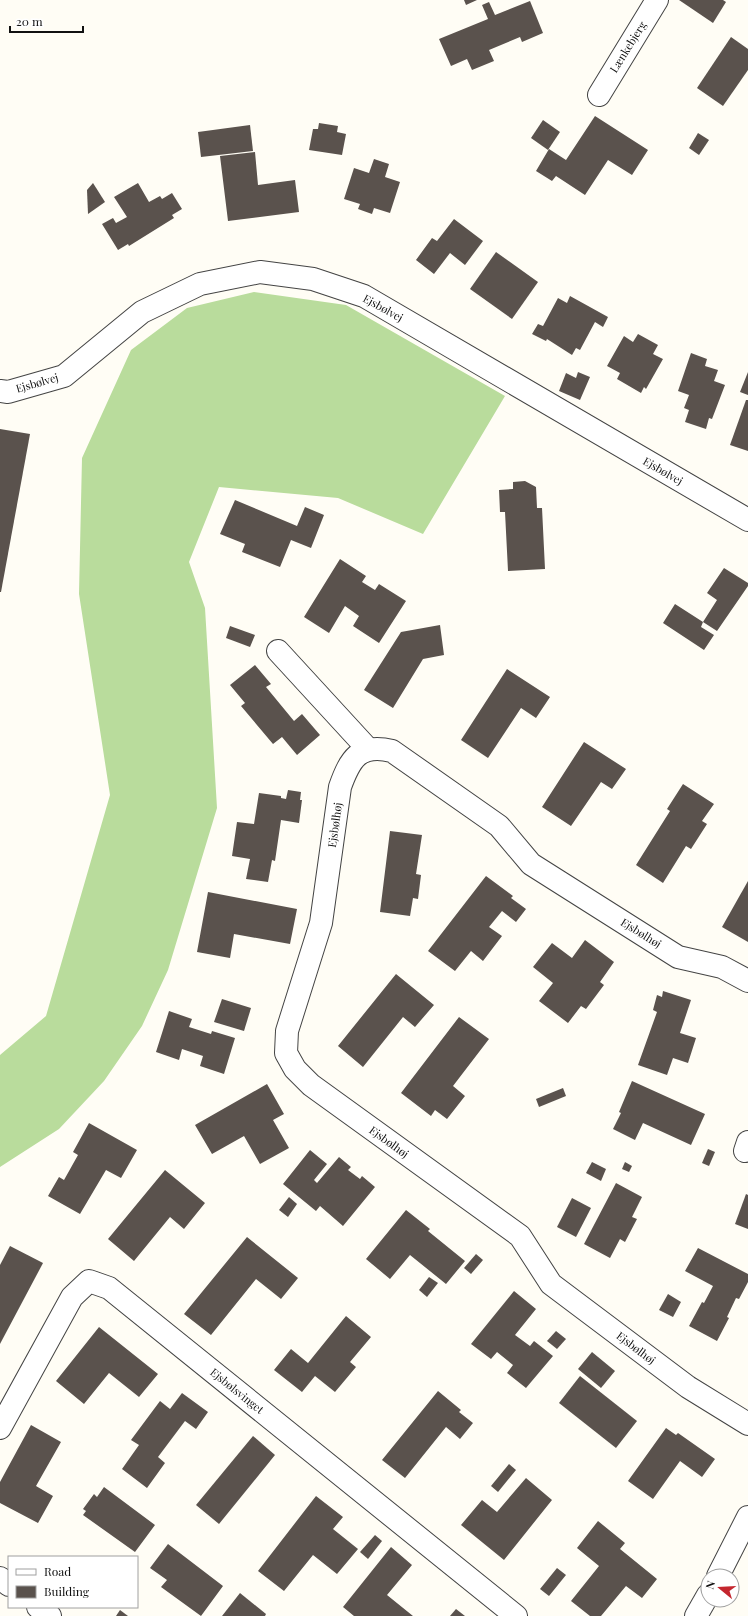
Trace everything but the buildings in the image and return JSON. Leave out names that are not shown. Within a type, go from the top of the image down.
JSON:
[{"type":"street","name":"Lænkebjerg","points":[[599,95],[657,0]]},
{"type":"street","name":"Ejsbølvej","points":[[0,391],[8,392],[64,376],[142,312],[200,284],[260,272],[313,279],[364,296],[748,520]]},
{"type":"street","points":[[278,651],[368,749]]},
{"type":"street","name":"Ejsbølhøj","points":[[748,981],[722,967],[678,957],[531,864],[499,826],[392,751],[381,748],[368,749],[356,755],[347,768],[340,787],[322,923],[287,1031],[286,1053],[294,1068],[311,1086],[520,1236],[551,1284],[688,1387],[748,1424]]},
{"type":"street","name":"Ejsbølsvinget","points":[[0,1428],[72,1297],[89,1281],[109,1288],[516,1616]]},
{"type":"street","points":[[722,1568],[748,1517]]},
{"type":"street","points":[[0,1578],[8,1584]]},
{"type":"street","points":[[39,1608],[50,1616]]},
{"type":"green space","points":[[254,292],[346,305],[505,396],[423,534],[338,498],[219,487],[189,562],[205,608],[217,808],[168,970],[142,1026],[104,1081],[59,1129],[0,1167],[0,1055],[46,1016],[110,795],[79,594],[82,458],[131,350],[187,308]]}]
